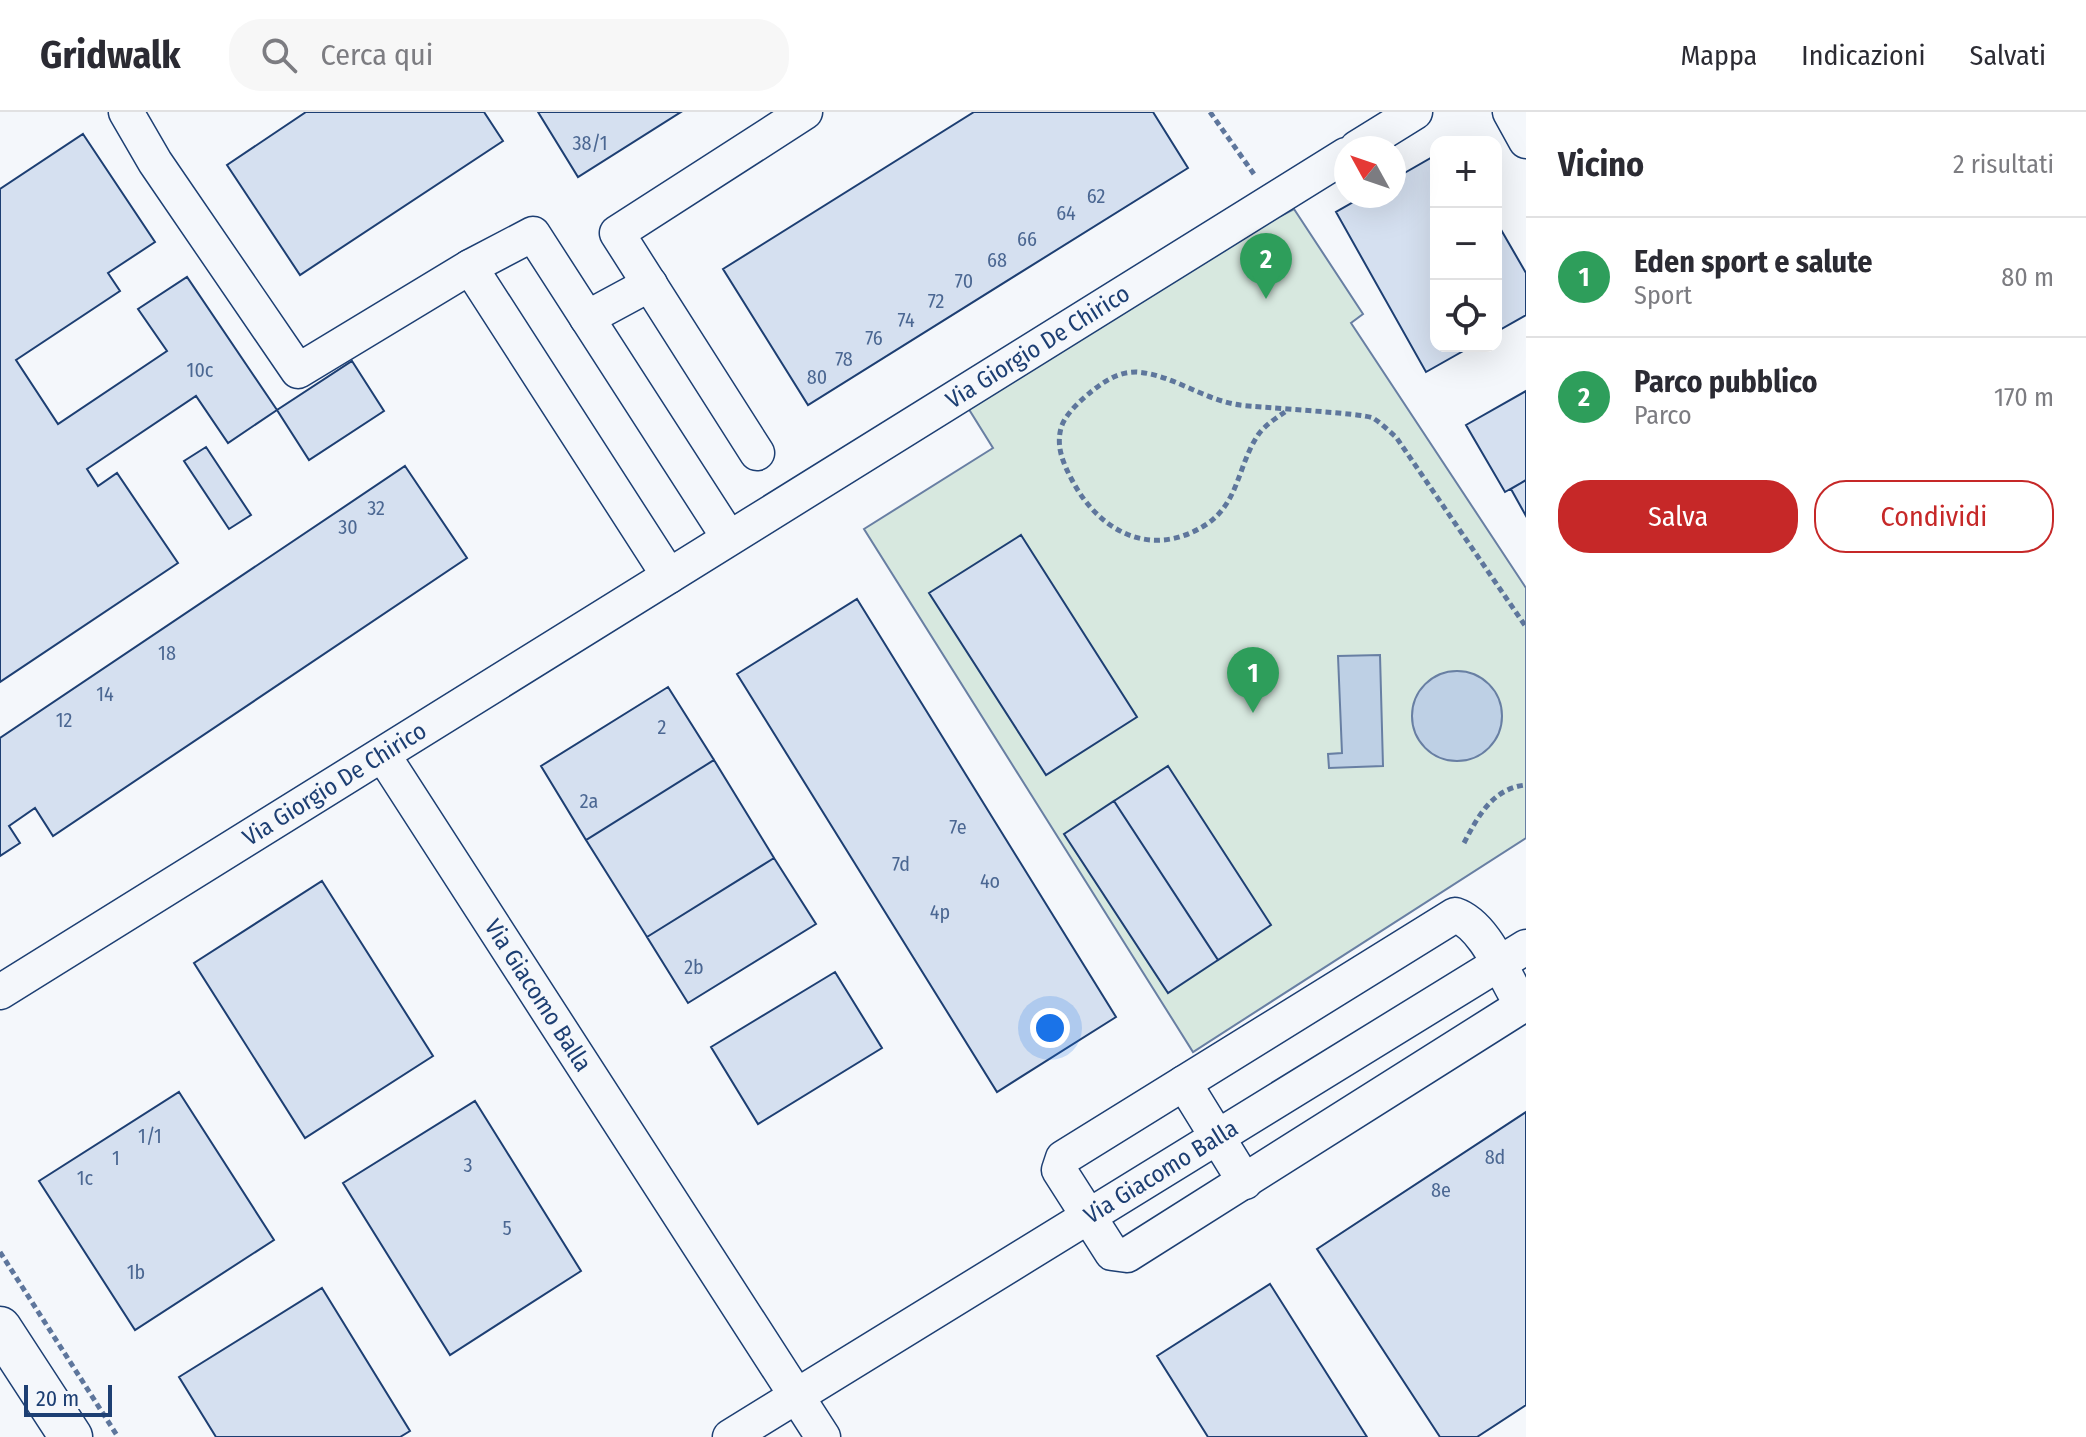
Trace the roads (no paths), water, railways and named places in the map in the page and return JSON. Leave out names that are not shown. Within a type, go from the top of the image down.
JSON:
[{"type":"main road","points":[[0,1328],[71,1437]]},
{"type":"street","points":[[126,112],[155,162],[298,371],[470,267],[533,234],[729,538]]},
{"type":"street","points":[[757,453],[617,233],[805,112]]},
{"type":"street","points":[[1376,136],[1415,112]]},
{"type":"street","points":[[1510,112],[1526,141]]},
{"type":"street","name":"Via Giorgio De Chirico","points":[[0,992],[1334,162]]},
{"type":"street","points":[[470,267],[669,576]]},
{"type":"street","points":[[587,318],[650,284]]},
{"type":"street","name":"Via Giacomo Balla","points":[[383,755],[823,1437]]},
{"type":"street","points":[[1455,915],[1470,920],[1512,956],[1519,1000],[1515,1010],[1127,1255],[1112,1253],[1059,1170],[1063,1158],[1455,915]]},
{"type":"street","name":"Via Giacomo Balla","points":[[730,1437],[1512,956]]},
{"type":"street","points":[[1184,1083],[1245,1182]]},
{"type":"water","points":[[1380,655],[1383,766],[1329,768],[1328,754],[1342,753],[1338,656]]},
{"type":"water","points":[[1457,671],[1474,674],[1489,684],[1499,699],[1502,716],[1499,733],[1489,748],[1474,758],[1457,761],[1440,758],[1425,748],[1415,733],[1412,716],[1415,699],[1425,684],[1440,674]]},
{"type":"place","name":"Parco pubblico","points":[[1266,299]]},
{"type":"place","name":"Eden sport e salute","points":[[1253,713]]}]
